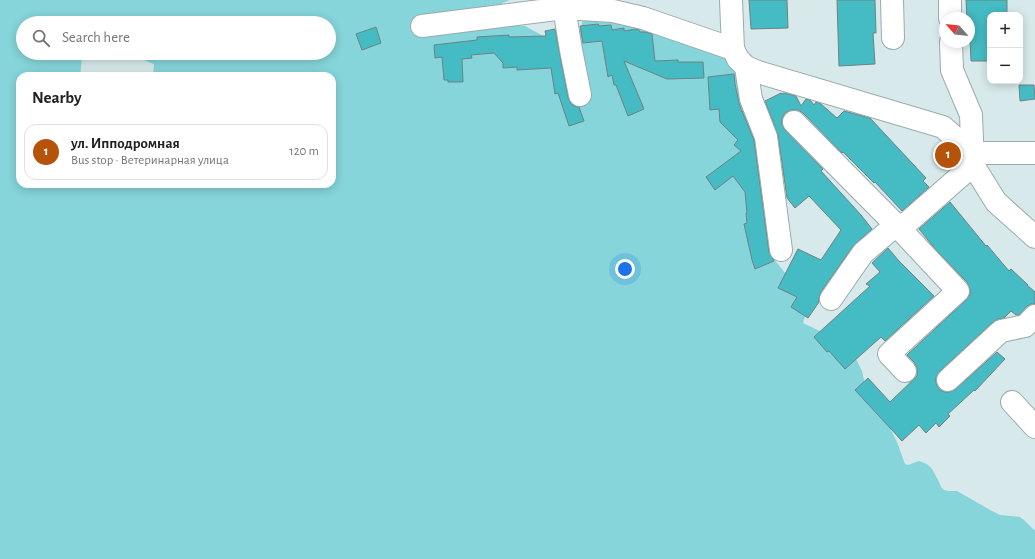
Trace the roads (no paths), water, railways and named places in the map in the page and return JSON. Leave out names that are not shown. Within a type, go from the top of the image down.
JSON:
[{"type":"street","points":[[732,0],[733,49],[738,59],[746,67],[758,72],[943,127],[972,159],[996,202],[1035,237]]},
{"type":"street","points":[[892,0],[893,38]]},
{"type":"street","points":[[950,0],[950,12]]},
{"type":"street","points":[[422,26],[564,8],[613,11],[643,18],[733,49]]},
{"type":"street","points":[[564,8],[570,50],[580,95]]},
{"type":"street","points":[[951,48],[952,70],[971,115],[972,159]]},
{"type":"street","points":[[746,67],[751,99],[766,136],[780,250]]},
{"type":"street","points":[[794,122],[898,227],[958,291],[889,354],[905,371]]},
{"type":"street","points":[[832,299],[863,253],[898,227],[972,159],[1035,153]]},
{"type":"street","points":[[948,380],[1000,331],[1025,326],[1035,316]]},
{"type":"street","points":[[1012,402],[1035,427]]},
{"type":"place","name":"ул. Ипподромная","points":[[948,155]]}]
